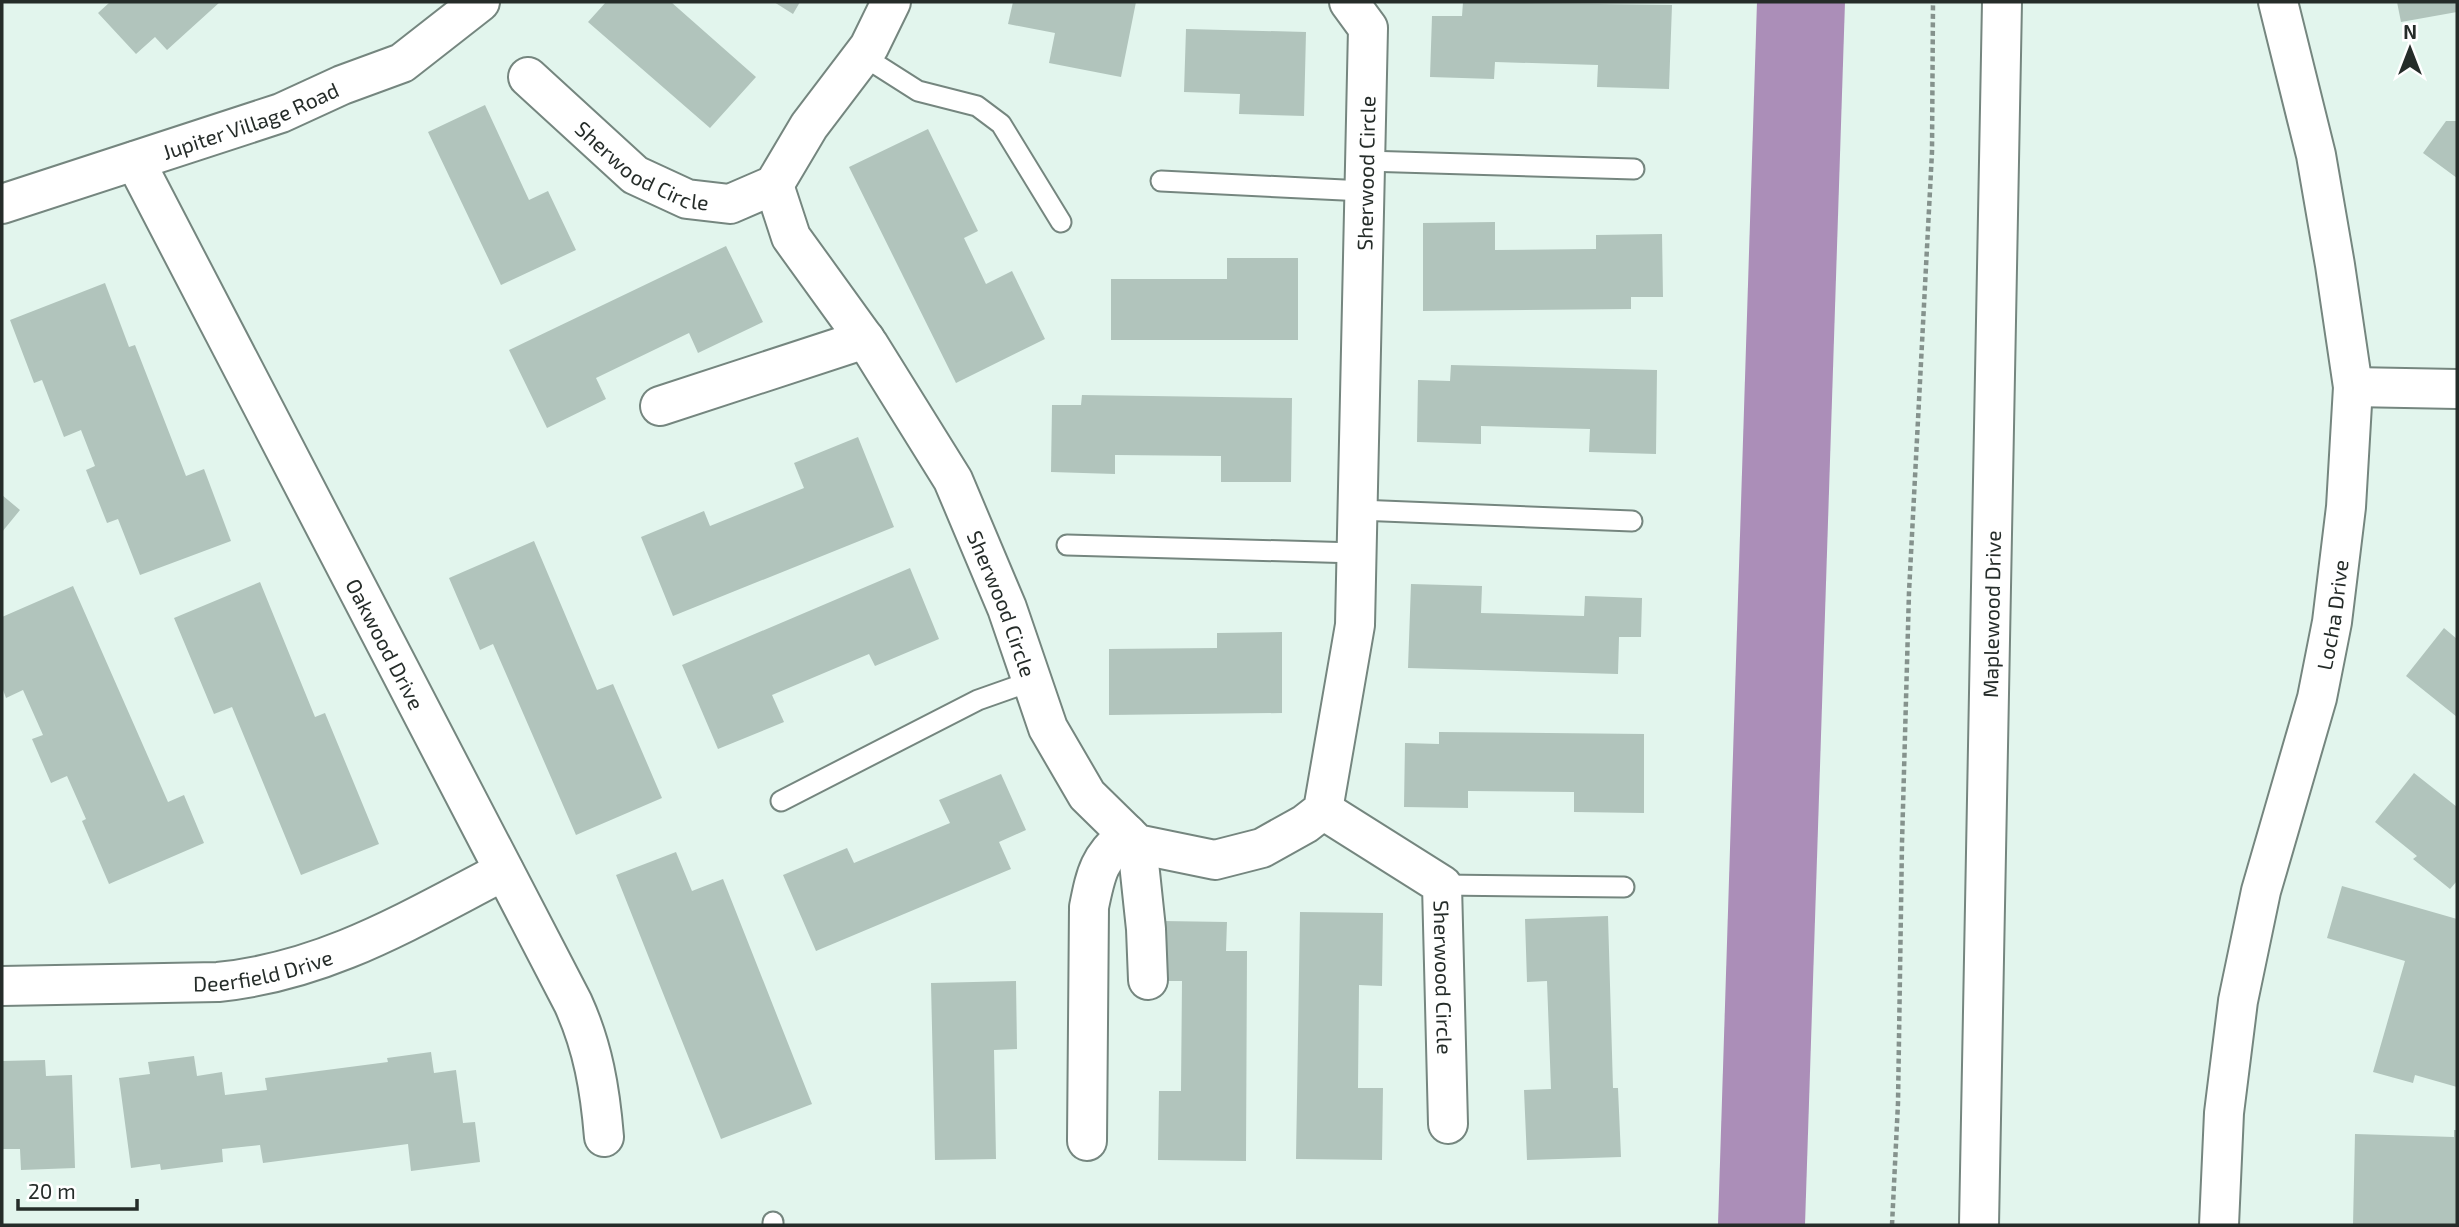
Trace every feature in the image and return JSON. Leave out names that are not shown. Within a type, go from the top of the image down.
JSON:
[{"type":"street","name":"Jupiter Village Road","points":[[2,204],[281,113],[342,85],[402,63],[480,2]]},
{"type":"street","points":[[774,185],[809,126],[869,47],[891,2]]},
{"type":"street","name":"Sherwood Circle","points":[[1349,2],[1368,28],[1356,625],[1323,810],[1442,885],[1448,1124]]},
{"type":"street","name":"Maplewood Drive","points":[[1979,1225],[2002,2]]},
{"type":"street","name":"Locha Drive","points":[[2219,1225],[2224,1113],[2238,1001],[2261,891],[2317,698],[2332,622],[2346,507],[2353,387],[2316,155],[2278,2]]},
{"type":"street","name":"Sherwood Circle","points":[[528,76],[635,175],[687,199],[730,204],[774,185],[791,237],[865,339],[953,480],[1007,608],[1048,727],[1087,794],[1132,839]]},
{"type":"street","name":"Oakwood Drive","points":[[135,161],[586,1032],[601,1094],[604,1137]]},
{"type":"street","points":[[660,406],[865,339]]},
{"type":"street","points":[[2353,387],[2457,389]]},
{"type":"street","points":[[1087,1141],[1089,906],[1096,873],[1110,849],[1132,839],[1215,860],[1262,848],[1305,824],[1323,810]]},
{"type":"street","points":[[1132,839],[1146,929],[1148,980]]},
{"type":"street","name":"Deerfield Drive","points":[[2,986],[250,979],[311,964],[341,953],[504,871]]},
{"type":"lane","points":[[863,56],[918,91],[977,106],[1001,124],[1061,222]]},
{"type":"lane","points":[[1161,181],[1634,169]]},
{"type":"lane","points":[[1358,510],[1632,521]]},
{"type":"lane","points":[[1067,545],[1357,553]]},
{"type":"lane","points":[[781,801],[978,700],[1032,681]]},
{"type":"lane","points":[[1442,885],[1623,887]]},
{"type":"path","points":[[1892,1225],[1898,1103],[1909,606],[1932,152],[1933,2]]},
{"type":"shaded area","points":[[1757,2],[1845,2],[1805,1225],[1718,1225]]},
{"type":"building","points":[[110,2],[220,2],[167,50],[155,37],[136,54],[98,13]]},
{"type":"building","points":[[606,2],[671,2],[756,77],[710,128],[588,22]]},
{"type":"building","points":[[774,2],[800,2],[793,14]]},
{"type":"building","points":[[1013,2],[1136,2],[1121,77],[1049,63],[1055,33],[1008,24]]},
{"type":"building","points":[[1463,2],[1672,5],[1669,89],[1597,87],[1598,65],[1495,62],[1494,79],[1430,77],[1432,16],[1462,16]]},
{"type":"building","points":[[2397,2],[2457,2],[2457,12],[2401,22]]},
{"type":"building","points":[[1186,29],[1306,32],[1304,116],[1239,114],[1240,94],[1184,92]]},
{"type":"building","points":[[485,105],[529,200],[548,191],[576,250],[501,285],[428,132]]},
{"type":"building","points":[[2446,121],[2457,121],[2457,178],[2423,153]]},
{"type":"building","points":[[928,129],[978,231],[964,238],[986,284],[1012,271],[1045,339],[956,383],[849,167]]},
{"type":"building","points":[[1495,222],[1495,250],[1596,249],[1596,235],[1662,234],[1663,297],[1631,297],[1631,309],[1423,311],[1423,223]]},
{"type":"building","points":[[726,246],[763,322],[698,353],[689,333],[596,378],[606,399],[547,428],[509,350]]},
{"type":"building","points":[[1227,258],[1298,258],[1298,340],[1111,340],[1111,279],[1227,279]]},
{"type":"building","points":[[105,283],[129,347],[135,345],[186,476],[204,469],[231,541],[140,575],[118,519],[107,523],[86,470],[95,466],[81,430],[64,437],[42,380],[34,383],[10,320]]},
{"type":"building","points":[[1451,365],[1657,370],[1656,454],[1589,452],[1590,429],[1481,426],[1481,444],[1417,442],[1418,380],[1450,381]]},
{"type":"building","points":[[1082,395],[1292,398],[1291,482],[1221,482],[1221,456],[1115,455],[1115,474],[1051,472],[1052,405],[1081,405]]},
{"type":"building","points":[[858,437],[894,527],[673,616],[641,537],[704,511],[710,526],[804,488],[794,463]]},
{"type":"building","points":[[2,495],[20,510],[2,532]]},
{"type":"building","points":[[534,541],[597,690],[613,684],[662,798],[576,835],[493,644],[480,650],[449,578]]},
{"type":"building","points":[[910,568],[939,639],[875,666],[869,654],[772,695],[784,722],[718,749],[682,665]]},
{"type":"building","points":[[260,582],[315,717],[325,713],[379,844],[301,875],[232,707],[214,714],[174,618]]},
{"type":"building","points":[[1411,584],[1482,586],[1481,613],[1584,616],[1585,596],[1642,598],[1641,637],[1619,637],[1618,674],[1408,668]]},
{"type":"building","points":[[73,586],[168,802],[184,795],[204,843],[109,884],[82,821],[86,819],[67,776],[51,783],[32,739],[43,735],[23,690],[6,698],[2,687],[2,617]]},
{"type":"building","points":[[2444,628],[2457,639],[2457,717],[2406,676]]},
{"type":"building","points":[[1282,632],[1282,713],[1109,715],[1109,649],[1217,648],[1217,633]]},
{"type":"building","points":[[1439,732],[1644,734],[1644,813],[1574,812],[1574,792],[1468,791],[1468,808],[1404,807],[1405,743],[1439,744]]},
{"type":"building","points":[[2414,773],[2457,807],[2457,881],[2450,889],[2413,859],[2417,856],[2375,822]]},
{"type":"building","points":[[1001,774],[1026,830],[999,842],[1011,869],[816,951],[783,875],[847,848],[854,863],[950,823],[939,800]]},
{"type":"building","points":[[676,852],[692,891],[723,879],[812,1104],[721,1139],[616,875]]},
{"type":"building","points":[[2342,886],[2457,919],[2457,1087],[2415,1075],[2413,1083],[2373,1072],[2405,961],[2327,938]]},
{"type":"building","points":[[1300,912],[1383,913],[1382,986],[1359,985],[1358,1088],[1383,1088],[1382,1160],[1296,1159]]},
{"type":"building","points":[[1608,916],[1613,1088],[1618,1088],[1621,1157],[1527,1160],[1524,1090],[1551,1089],[1547,981],[1527,982],[1525,919]]},
{"type":"building","points":[[1162,921],[1227,922],[1226,951],[1247,951],[1246,1161],[1158,1160],[1159,1091],[1181,1091],[1182,981],[1162,981]]},
{"type":"building","points":[[1016,981],[1017,1049],[994,1050],[996,1159],[935,1160],[931,983]]},
{"type":"building","points":[[431,1052],[434,1073],[456,1070],[463,1123],[475,1122],[480,1162],[411,1171],[408,1144],[263,1163],[260,1145],[222,1149],[223,1162],[161,1170],[160,1164],[131,1168],[119,1078],[150,1074],[148,1062],[194,1056],[197,1076],[222,1072],[225,1095],[267,1090],[265,1078],[388,1062],[387,1058]]},
{"type":"building","points":[[45,1060],[46,1076],[72,1075],[75,1168],[21,1170],[20,1149],[2,1149],[2,1061]]},
{"type":"building","points":[[2454,1130],[2457,1130],[2457,1225],[2353,1225],[2355,1134],[2454,1137]]}]
